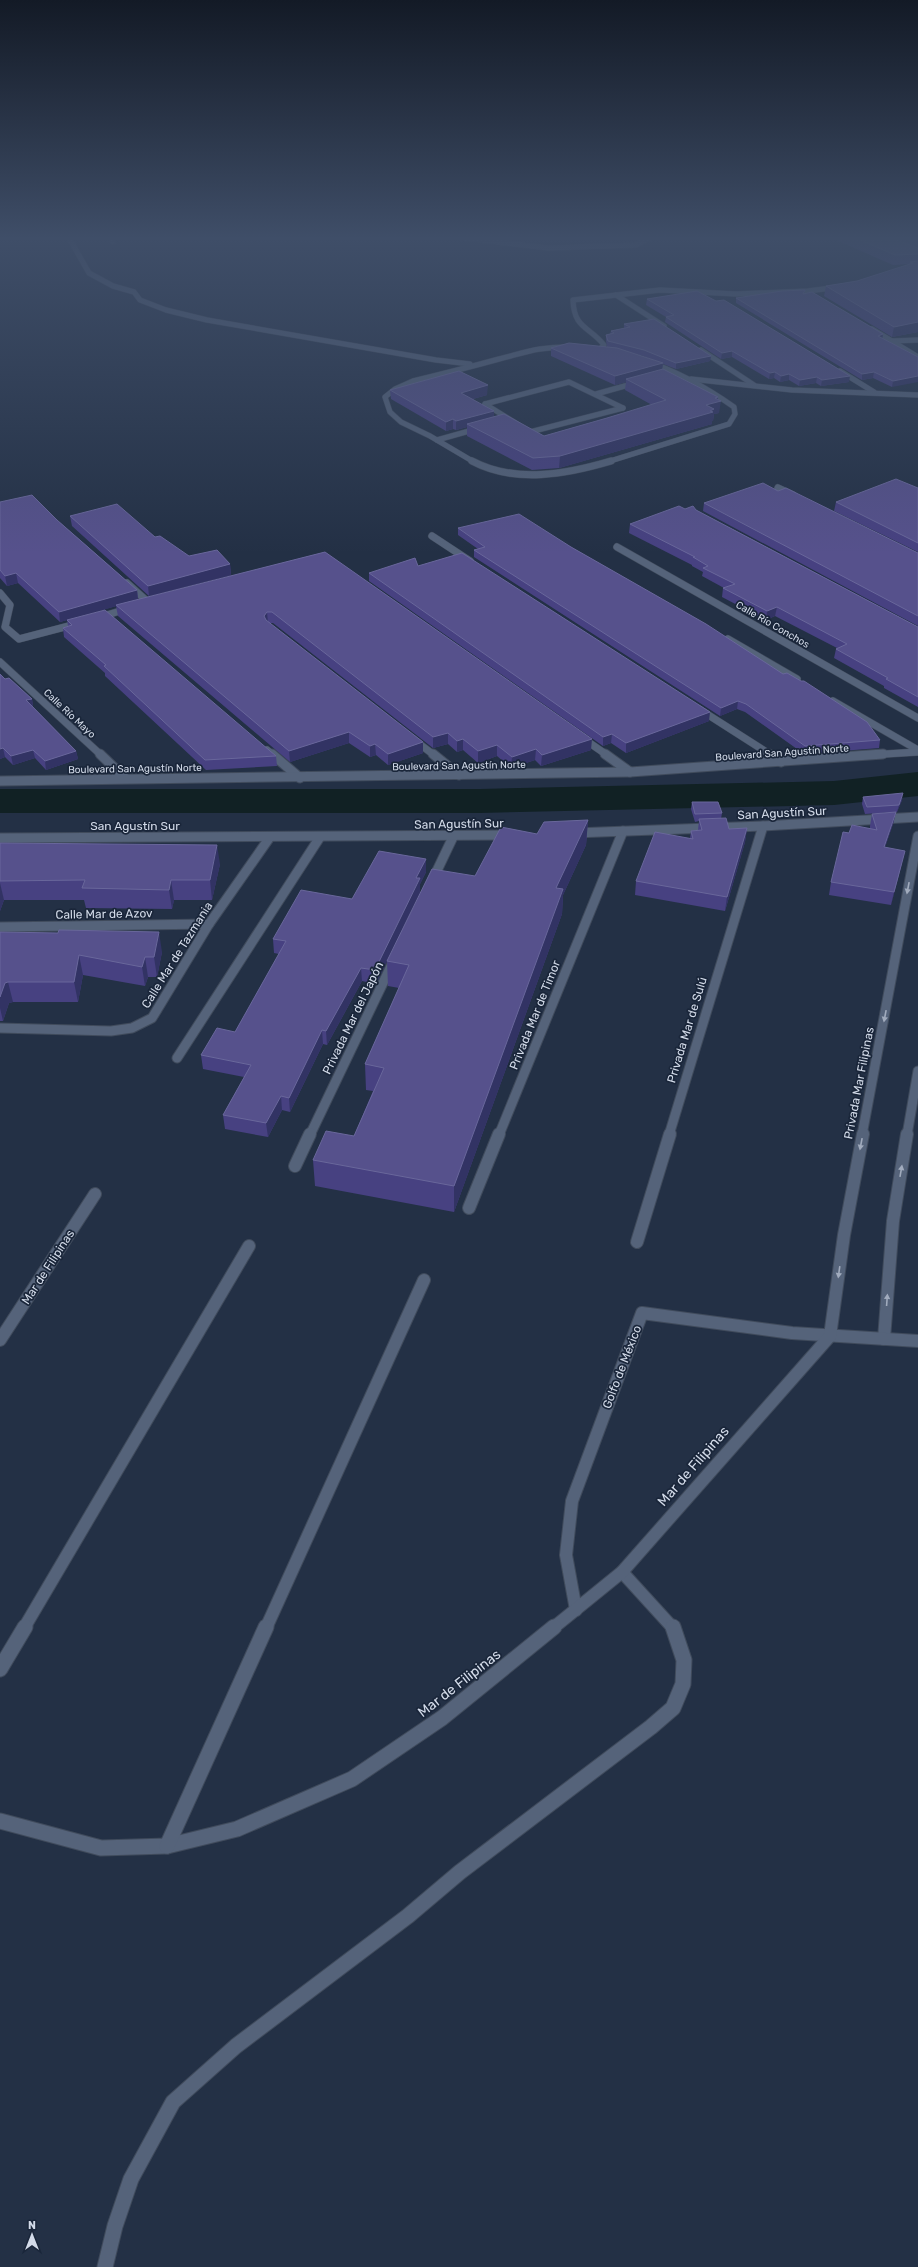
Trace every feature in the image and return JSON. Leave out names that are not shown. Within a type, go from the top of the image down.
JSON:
[{"type":"street","points":[[329,342],[420,358],[478,365]]},
{"type":"street","points":[[600,349],[604,345],[602,342]]},
{"type":"street","points":[[893,342],[918,357]]},
{"type":"street","points":[[574,347],[600,349],[637,358],[682,378],[721,397],[734,407],[735,414],[729,424],[584,470],[538,476],[513,475],[490,469],[466,459],[438,440],[390,414],[386,406],[385,397],[395,389],[413,381],[540,349],[574,347]]},
{"type":"street","points":[[696,347],[756,386]]},
{"type":"street","points":[[833,367],[874,392]]},
{"type":"street","points":[[663,375],[671,373]]},
{"type":"street","points":[[682,378],[792,390],[874,392],[918,395]]},
{"type":"street","points":[[596,394],[648,379]]},
{"type":"street","points":[[569,382],[596,394],[623,408],[530,432],[486,404],[569,382]]},
{"type":"street","points":[[502,422],[509,420]]},
{"type":"street","points":[[438,440],[487,426]]},
{"type":"street","points":[[778,488],[799,499]]},
{"type":"street","points":[[432,536],[479,567]]},
{"type":"street","name":"Calle Río Conchos","points":[[617,547],[918,718]]},
{"type":"street","points":[[119,576],[141,604]]},
{"type":"street","points":[[0,594],[10,605],[3,626],[19,639],[112,618],[141,604],[155,600]]},
{"type":"street","points":[[720,635],[802,682]]},
{"type":"street","name":"Calle Río Mayo","points":[[0,662],[126,778]]},
{"type":"street","points":[[830,698],[918,751]]},
{"type":"street","points":[[694,706],[781,762]]},
{"type":"street","points":[[573,731],[630,772]]},
{"type":"street","points":[[404,732],[459,775]]},
{"type":"street","points":[[258,742],[300,778]]},
{"type":"street","name":"Boulevard San Agustín Norte","points":[[0,781],[126,778],[300,778],[630,772],[918,751]]},
{"type":"street","name":"San Agustín Sur","points":[[564,833],[763,826],[918,817]]},
{"type":"street","name":"Privada Mar de Sulú","points":[[637,1242],[763,826]]},
{"type":"street","name":"Privada Mar de Timor","points":[[469,1208],[623,831]]},
{"type":"street","name":"San Agustín Sur","points":[[0,838],[453,837],[517,835]]},
{"type":"street","name":"Privada Mar Filipinas","points":[[830,1336],[844,1235],[918,836]]},
{"type":"street","name":"Calle Mar de Tazmania","points":[[0,1028],[111,1031],[132,1028],[152,1018],[209,924],[270,837]]},
{"type":"street","points":[[177,1058],[320,837]]},
{"type":"street","points":[[429,887],[453,837]]},
{"type":"street","name":"Calle Mar de Azov","points":[[0,927],[209,924]]},
{"type":"street","name":"Privada Mar del Japón","points":[[295,1166],[398,951]]},
{"type":"street","points":[[884,1339],[892,1221],[918,1071]]},
{"type":"street","name":"Mar de Filipinas","points":[[0,1340],[95,1194]]},
{"type":"street","points":[[0,1670],[249,1246]]},
{"type":"street","points":[[166,1846],[424,1280]]},
{"type":"street","name":"Golfo de México","points":[[576,1610],[566,1555],[572,1501],[642,1313],[792,1333],[918,1341]]},
{"type":"street","name":"Mar de Filipinas","points":[[0,1821],[100,1848],[166,1846],[237,1829],[352,1779],[442,1718],[622,1572],[830,1336]]},
{"type":"street","points":[[105,2267],[115,2226],[131,2179],[173,2102],[236,2046],[396,1925],[460,1872],[673,1708],[683,1684],[684,1660],[672,1625],[622,1572]]},
{"type":"building","points":[[611,342],[689,342],[711,356],[676,363],[644,350]]},
{"type":"building","points":[[705,342],[793,342],[850,376],[822,380],[817,377],[800,380],[789,374],[781,376],[775,372],[770,373],[732,351],[722,353]]},
{"type":"building","points":[[809,342],[889,342],[918,357],[918,376],[893,381],[874,372],[862,374]]},
{"type":"building","points":[[569,343],[617,348],[663,363],[615,376],[551,348]]},
{"type":"building","points":[[663,369],[718,397],[715,398],[721,401],[706,405],[714,409],[710,411],[713,412],[560,456],[533,458],[467,424],[504,414],[544,436],[666,400],[626,379]]},
{"type":"building","points":[[459,371],[488,385],[461,393],[494,411],[456,421],[453,419],[446,422],[390,390]]},
{"type":"building","points":[[896,479],[918,488],[918,543],[836,502]]},
{"type":"building","points":[[763,483],[778,491],[786,488],[918,553],[918,616],[704,503]]},
{"type":"building","points":[[32,495],[57,520],[137,590],[59,612],[16,573],[5,576],[0,570],[0,502]]},
{"type":"building","points":[[117,504],[155,537],[160,536],[189,556],[217,550],[230,564],[148,586],[70,516]]},
{"type":"building","points":[[679,506],[685,509],[693,506],[696,510],[918,627],[918,697],[886,679],[888,678],[836,649],[847,644],[777,607],[767,611],[723,588],[735,584],[703,568],[708,566],[693,557],[695,557],[630,524]]},
{"type":"building","points":[[519,514],[571,547],[706,624],[783,674],[787,673],[801,681],[804,681],[867,722],[880,740],[805,746],[746,704],[738,701],[721,708],[474,550],[485,547],[458,528]]},
{"type":"building","points":[[325,552],[592,739],[542,755],[536,749],[512,757],[497,745],[478,751],[463,739],[457,741],[448,733],[433,737],[272,612],[267,612],[264,616],[266,620],[423,742],[388,754],[375,744],[370,746],[349,732],[289,751],[116,605]]},
{"type":"building","points":[[462,553],[710,712],[626,743],[612,734],[603,737],[369,573],[415,558],[418,566]]},
{"type":"building","points":[[105,610],[276,756],[205,760],[104,666],[106,665],[63,628],[72,625],[67,620]]},
{"type":"building","points":[[0,674],[5,679],[9,678],[32,699],[26,700],[76,751],[45,761],[33,750],[11,756],[3,748],[0,749]]},
{"type":"building","points":[[903,793],[899,805],[867,807],[863,797]]},
{"type":"building","points":[[692,802],[718,802],[722,813],[695,814]]},
{"type":"building","points":[[896,812],[884,847],[905,851],[894,892],[831,882],[843,832],[849,833],[852,825],[877,830],[872,814]]},
{"type":"building","points":[[726,818],[729,829],[747,828],[727,897],[636,881],[655,832],[693,839],[691,831],[702,830],[699,819]]},
{"type":"building","points":[[588,820],[556,888],[563,889],[454,1186],[313,1160],[326,1131],[354,1136],[384,1068],[365,1064],[409,965],[387,961],[432,869],[475,876],[501,827],[537,834],[544,822]]},
{"type":"building","points":[[0,843],[217,845],[210,880],[171,880],[169,890],[82,888],[85,880],[0,881]]},
{"type":"building","points":[[379,851],[426,859],[416,878],[420,878],[375,970],[361,968],[326,1031],[322,1030],[289,1098],[281,1096],[266,1123],[223,1115],[251,1065],[201,1055],[217,1028],[235,1032],[286,941],[273,939],[301,890],[352,899]]},
{"type":"building","points":[[59,930],[159,932],[154,957],[145,957],[142,967],[79,955],[74,982],[8,982],[5,983],[0,997],[0,932],[58,933]]},
{"type":"waterway","points":[[0,801],[480,801],[834,793],[918,784]]}]
